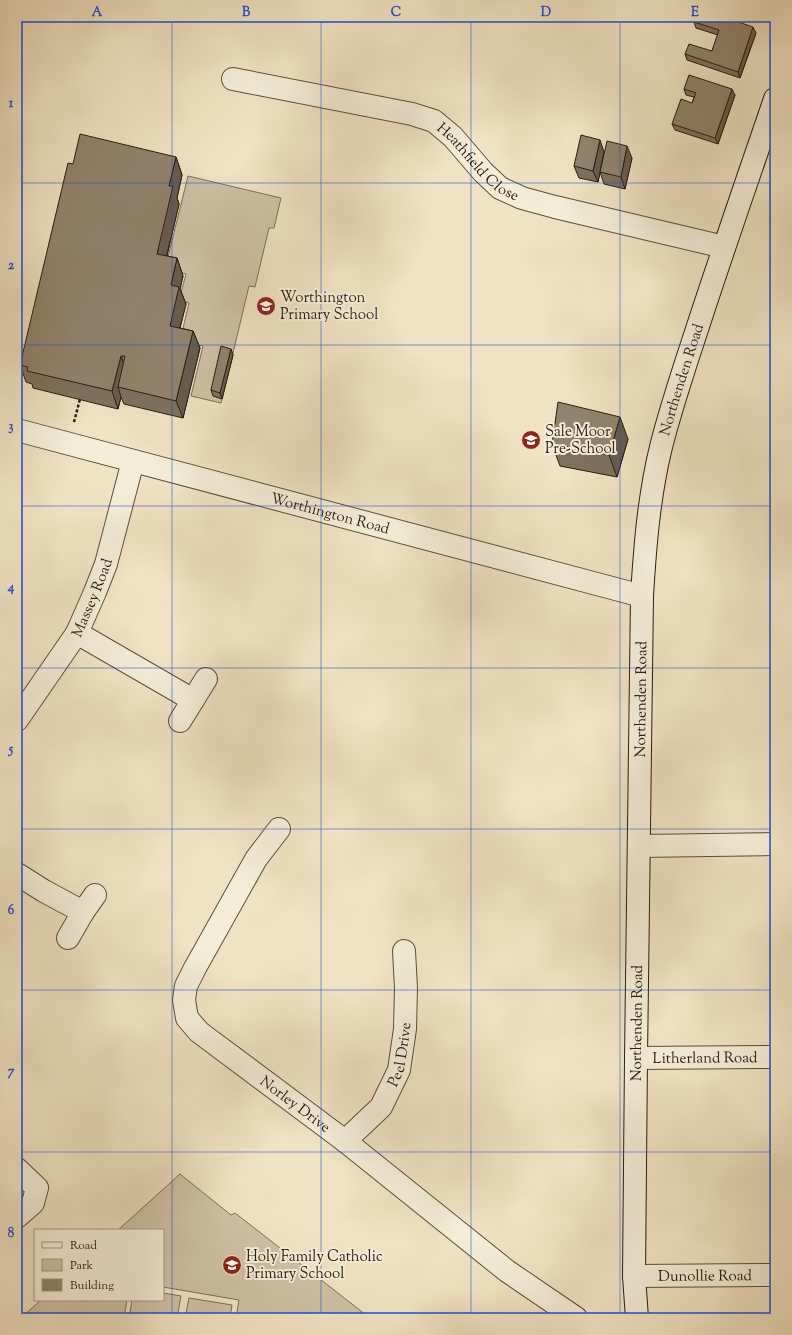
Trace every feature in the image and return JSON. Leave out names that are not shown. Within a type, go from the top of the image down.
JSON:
[{"type":"street","name":"Heathfield Close","points":[[233,79],[412,114],[434,121],[453,137],[483,172],[500,188],[522,198],[724,247]]},
{"type":"street","name":"Northenden Road","points":[[637,1318],[634,1276],[636,1058],[642,596],[645,542],[651,498],[661,447],[677,392],[724,247],[775,99]]},
{"type":"street","name":"Worthington Road","points":[[17,430],[642,596]]},
{"type":"street","name":"Massey Road","points":[[21,709],[78,633],[106,564],[133,461]]},
{"type":"street","points":[[78,633],[193,700]]},
{"type":"street","points":[[180,722],[206,678]]},
{"type":"street","name":"Norley Drive","points":[[279,829],[256,859],[186,986],[184,1000],[187,1018],[199,1032],[345,1141],[507,1271],[576,1318]]},
{"type":"street","points":[[639,846],[775,844]]},
{"type":"street","points":[[17,874],[44,891],[83,912]]},
{"type":"street","points":[[68,938],[95,895]]},
{"type":"street","name":"Peel Drive","points":[[345,1141],[381,1107],[399,1070],[405,1029],[406,988],[404,950]]},
{"type":"street","name":"Litherland Road","points":[[636,1058],[775,1056]]},
{"type":"street","points":[[17,1169],[37,1188],[33,1203],[17,1217]]},
{"type":"street","name":"Dunollie Road","points":[[634,1276],[775,1275]]},
{"type":"path","points":[[74,421],[80,399]]},
{"type":"green space","points":[[188,176],[281,198],[274,228],[269,228],[255,287],[249,286],[221,403],[191,396],[203,346],[180,341],[189,303],[179,300],[186,274],[165,269]]},
{"type":"green space","name":"Holy Family Catholic Primary School","points":[[180,1174],[231,1215],[235,1213],[370,1318],[236,1318],[239,1300],[164,1287],[164,1229],[119,1229]]},
{"type":"green space","points":[[164,1293],[181,1296],[177,1318],[129,1318],[132,1301],[164,1301]]},
{"type":"green space","points":[[189,1298],[232,1305],[230,1318],[185,1318]]},
{"type":"green space","points":[[40,1301],[127,1301],[124,1318],[21,1318]]},
{"type":"building","points":[[696,17],[724,17],[753,27],[738,72],[685,54],[689,44],[712,51],[719,30],[694,22]]},
{"type":"building","points":[[689,75],[732,89],[715,138],[672,124],[681,99],[692,103],[696,93],[684,89]]},
{"type":"building","points":[[80,134],[176,157],[169,186],[173,186],[157,254],[177,258],[171,285],[179,287],[170,326],[193,331],[176,401],[118,387],[125,356],[121,356],[112,391],[27,371],[28,367],[20,365],[68,163],[73,164]]},
{"type":"building","points":[[581,135],[600,140],[593,171],[574,166]]},
{"type":"building","points":[[607,141],[627,146],[621,177],[600,172]]},
{"type":"building","points":[[221,346],[231,349],[220,393],[211,390]]},
{"type":"building","points":[[558,402],[620,417],[609,455],[552,444]]},
{"type":"place","name":"Worthington Primary School","points":[[266,306]]},
{"type":"place","name":"Sale Moor Pre-School","points":[[531,440]]},
{"type":"place","name":"Holy Family Catholic Primary School","points":[[232,1265]]}]
